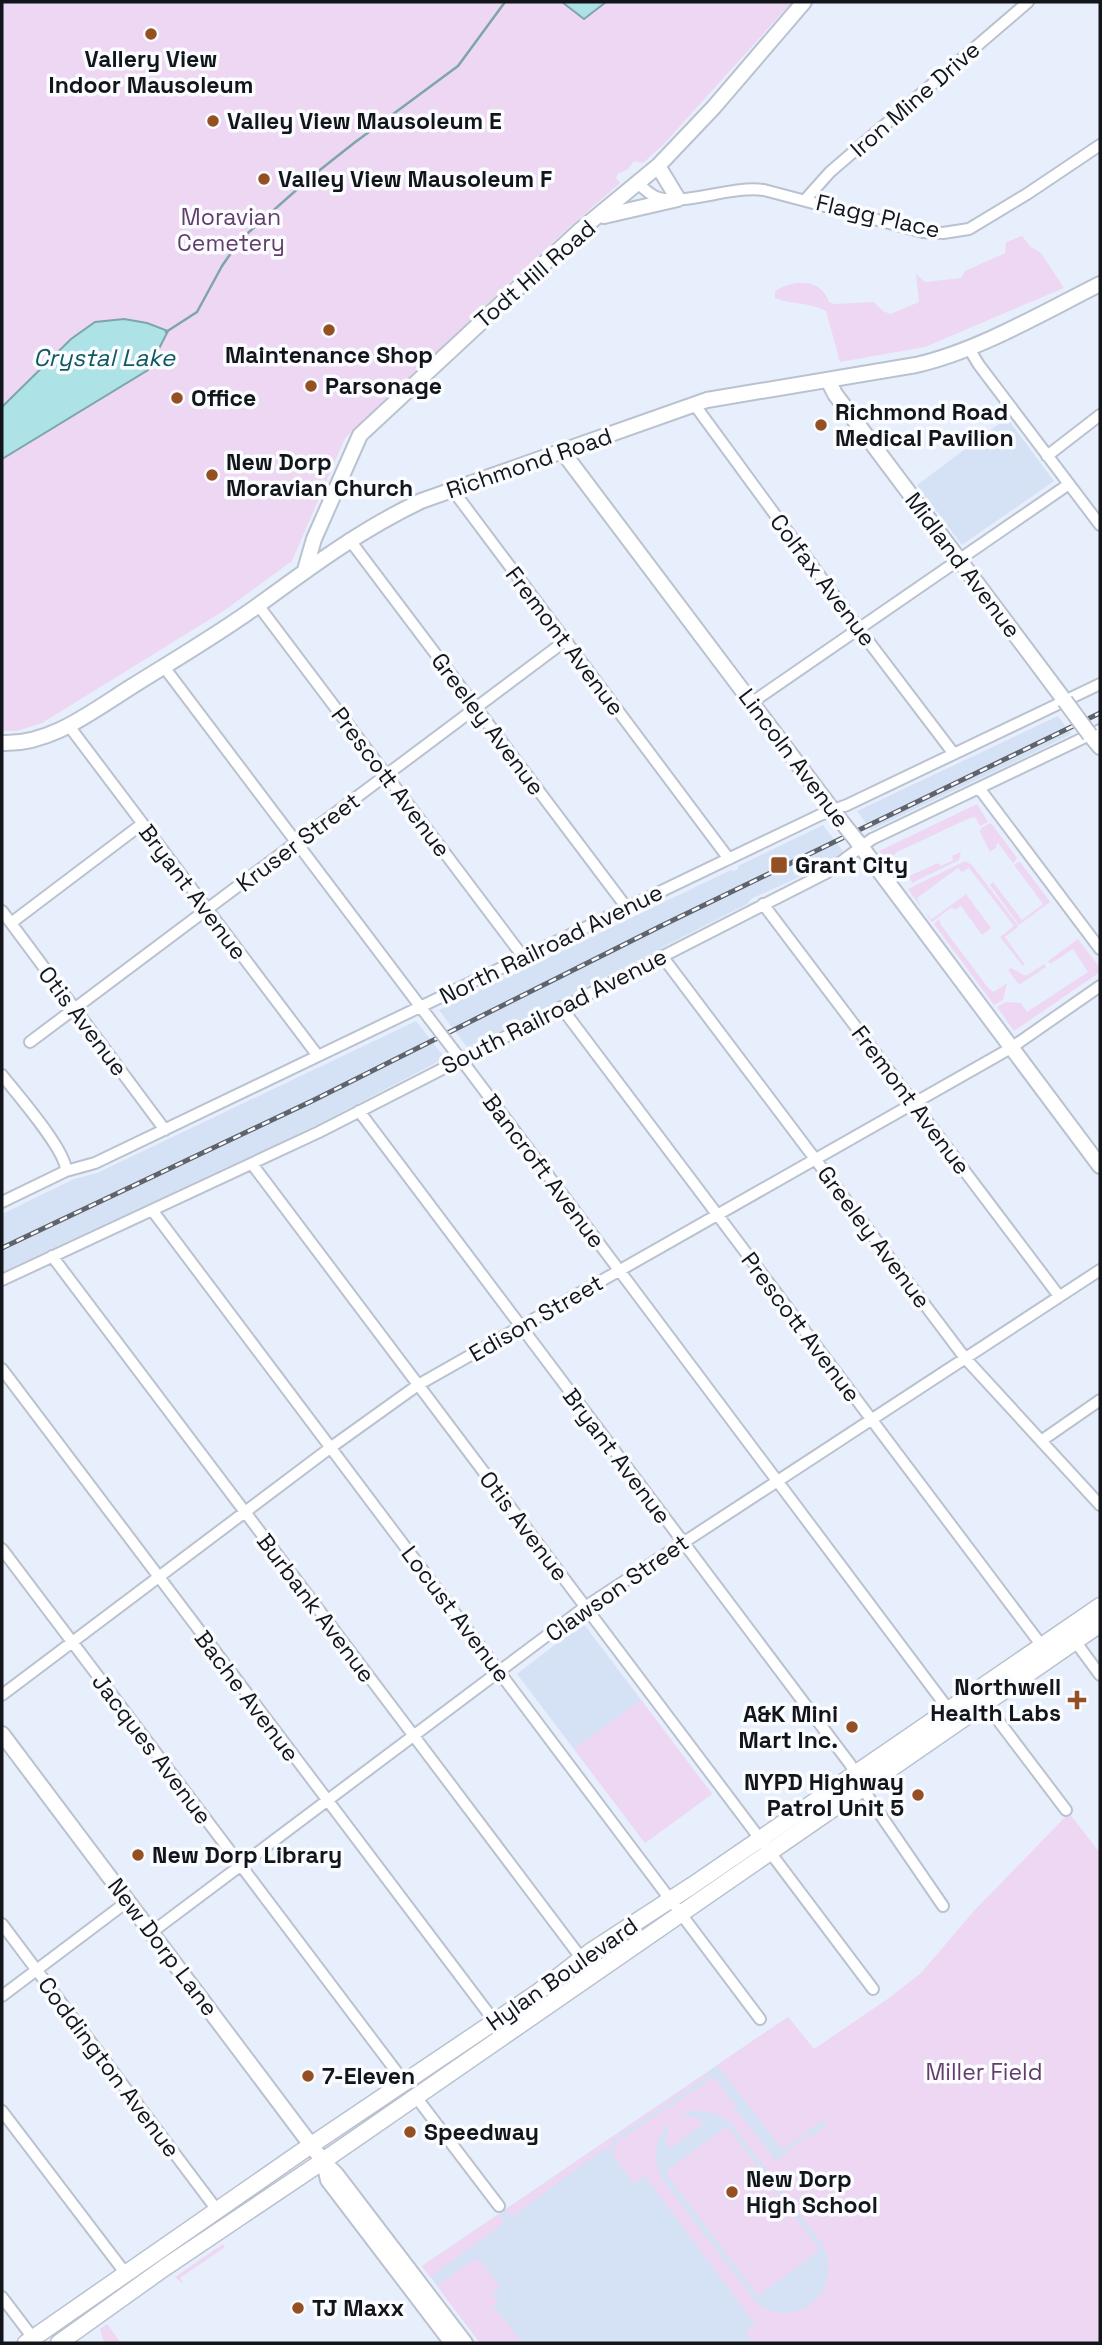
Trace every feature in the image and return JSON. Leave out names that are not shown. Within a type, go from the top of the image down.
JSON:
[{"type":"main road","name":"Hylan Boulevard","points":[[915,1743],[949,1710],[1100,1606]]},
{"type":"main road","name":"Hylan Boulevard","points":[[58,2343],[155,2273],[323,2161],[681,1913],[766,1845],[860,1780],[915,1743],[985,1703],[1100,1624]]},
{"type":"main road","name":"Hylan Boulevard","points":[[32,2342],[217,2210],[495,2022],[582,1959],[671,1899],[766,1845]]},
{"type":"main road","points":[[582,1959],[593,1974]]},
{"type":"street","name":"Todt Hill Road","points":[[305,570],[313,539],[360,435],[578,232],[659,166],[804,2]]},
{"type":"street","name":"Iron Mine Drive","points":[[805,200],[830,172],[1028,2]]},
{"type":"street","name":"Flagg Place","points":[[638,184],[655,197],[677,199],[752,188],[923,232],[956,232],[969,229],[1027,194],[1100,145]]},
{"type":"street","points":[[599,217],[677,199],[659,166]]},
{"type":"street","name":"Richmond Road","points":[[2,743],[28,742],[69,726],[258,605],[349,539],[386,517],[452,489],[694,404],[734,394],[928,362],[1011,328],[1100,284]]},
{"type":"street","points":[[968,347],[1100,525]]},
{"type":"street","name":"Midland Avenue","points":[[828,380],[835,394],[1065,701],[1095,732],[1100,747]]},
{"type":"street","name":"Colfax Avenue","points":[[694,404],[954,754]]},
{"type":"street","points":[[1047,456],[1100,415]]},
{"type":"street","name":"Lincoln Avenue","points":[[562,451],[1100,1166]]},
{"type":"street","points":[[751,703],[1069,484]]},
{"type":"street","name":"Fremont Avenue","points":[[452,489],[729,859]]},
{"type":"street","name":"Greeley Avenue","points":[[349,539],[627,908]]},
{"type":"street","name":"Prescott Avenue","points":[[258,605],[524,958]]},
{"type":"street","name":"Kruser Street","points":[[30,1042],[565,640]]},
{"type":"street","name":"Bancroft Avenue","points":[[164,667],[949,1710]]},
{"type":"street","name":"North Railroad Avenue","points":[[2,1202],[66,1171],[95,1163],[165,1130],[729,859],[835,813],[1100,684]]},
{"type":"street","name":"Bryant Avenue","points":[[69,726],[318,1056]]},
{"type":"street","name":"South Railroad Avenue","points":[[2,1280],[252,1164],[359,1111],[458,1055],[561,1007],[826,873],[859,844],[1095,732]]},
{"type":"street","points":[[979,788],[1100,949]]},
{"type":"street","points":[[10,923],[142,824]]},
{"type":"street","name":"Fremont Avenue","points":[[763,904],[1059,1296]]},
{"type":"street","name":"Otis Avenue","points":[[2,911],[165,1130]]},
{"type":"street","name":"Greeley Avenue","points":[[662,956],[965,1358],[1100,1505]]},
{"type":"street","name":"Edison Street","points":[[2,1695],[330,1447],[418,1385],[1011,1048],[1100,986]]},
{"type":"street","name":"Prescott Avenue","points":[[561,1007],[1042,1646]]},
{"type":"street","points":[[2,1074],[54,1143],[63,1158],[66,1171]]},
{"type":"street","name":"Bryant Avenue","points":[[359,1111],[860,1780],[943,1906]]},
{"type":"street","name":"Otis Avenue","points":[[252,1164],[873,1989]]},
{"type":"street","name":"Locust Avenue","points":[[152,1210],[760,2019]]},
{"type":"street","name":"Burbank Avenue","points":[[52,1256],[582,1959]]},
{"type":"street","name":"Clawson Street","points":[[152,1932],[585,1607],[1100,1270]]},
{"type":"street","name":"Bache Avenue","points":[[2,1368],[495,2022]]},
{"type":"street","points":[[1041,1441],[1100,1400]]},
{"type":"street","name":"Jacques Avenue","points":[[2,1549],[405,2082]]},
{"type":"street","points":[[1075,1641],[1100,1675]]},
{"type":"street","points":[[985,1703],[1066,1810]]},
{"type":"street","name":"New Dorp Lane","points":[[2,1734],[323,2161],[336,2174],[465,2343]]},
{"type":"street","points":[[2,1996],[128,1901]]},
{"type":"street","name":"Coddington Avenue","points":[[2,1924],[217,2210]]},
{"type":"street","points":[[416,2097],[499,2206]]},
{"type":"street","points":[[2,2111],[126,2274]]},
{"type":"street","name":"New Dorp Lane","points":[[323,2161],[328,2179],[452,2343]]},
{"type":"street","points":[[2,2297],[32,2342]]},
{"type":"shaded area","points":[[1007,418],[1054,481],[962,545],[917,485]]},
{"type":"shaded area","points":[[1058,716],[1071,734],[1034,753],[871,830],[857,811]]},
{"type":"shaded area","points":[[823,825],[843,851],[825,865],[751,899],[747,904],[483,1040],[467,1047],[439,1010],[731,870],[734,871],[738,866]]},
{"type":"shaded area","points":[[416,1021],[445,1058],[317,1125],[2,1272],[2,1214],[74,1179],[97,1173]]},
{"type":"shaded area","points":[[583,1623],[712,1794],[645,1843],[517,1674]]},
{"type":"shaded area","name":"New Dorp High School","points":[[788,2017],[820,2057],[990,2343],[480,2343],[422,2266]]},
{"type":"green space","name":"Moravian Cemetery","points":[[2,2],[792,2],[663,145],[643,163],[634,161],[628,169],[618,173],[616,178],[620,183],[568,228],[345,438],[292,561],[225,610],[42,723],[17,731],[2,731]]},
{"type":"green space","points":[[1022,236],[1031,247],[1041,253],[1064,288],[925,347],[840,362],[826,311],[775,298],[775,291],[782,287],[806,283],[819,288],[829,302],[834,304],[874,302],[890,314],[919,302],[916,274],[925,282],[961,278],[965,271],[1005,253],[1006,242]]},
{"type":"green space","points":[[977,804],[988,822],[980,826],[975,817],[970,818],[897,852],[893,856],[898,866],[892,869],[879,851]]},
{"type":"green space","points":[[991,823],[1017,858],[1013,863],[998,843],[990,852],[980,832],[981,828]]},
{"type":"green space","points":[[961,852],[959,860],[912,883],[909,876],[938,863],[941,866]]},
{"type":"green space","points":[[965,861],[972,865],[1017,924],[1018,927],[1005,937],[1025,965],[1022,965],[1000,937],[1014,926],[969,868],[962,872],[958,868],[917,898],[921,907],[908,889]]},
{"type":"green space","points":[[1020,862],[1067,924],[1050,902],[1019,925],[990,885],[993,882],[1022,920],[1043,904],[1014,865]]},
{"type":"green space","points":[[966,894],[991,928],[982,935],[961,906],[955,910],[952,907],[932,922],[926,913],[932,919]]},
{"type":"green space","points":[[939,919],[989,989],[994,992],[1007,983],[1003,1000],[994,1005],[934,924]]},
{"type":"green space","points":[[1078,939],[1100,968],[1100,972],[1014,1031],[997,1007],[1006,1002],[1021,1003],[1027,1012],[1088,972],[1073,949],[1050,964],[1048,961]]},
{"type":"green space","points":[[1044,964],[1046,967],[1019,985],[1008,970],[1011,968],[1026,976]]},
{"type":"green space","points":[[641,1700],[712,1794],[645,1843],[574,1749]]},
{"type":"green space","name":"Miller Field","points":[[1069,1813],[1100,1853],[1100,2343],[754,2343],[745,2332],[755,2324],[645,2176],[634,2184],[613,2156],[616,2142],[714,2077],[736,2106],[733,2109],[744,2119],[776,2161],[809,2134],[813,2136],[826,2126],[824,2119],[783,2150],[717,2065],[788,2017],[814,2049],[921,1973],[973,1912]],"holes":[[[692,2111],[709,2111],[730,2122],[822,2244],[828,2261],[828,2277],[823,2291],[801,2310],[787,2313],[771,2311],[756,2302],[662,2179],[656,2150],[664,2129],[669,2123],[665,2139],[670,2149],[704,2123],[695,2117],[679,2116]]]},
{"type":"green space","points":[[708,2072],[708,2076],[613,2140],[609,2151],[605,2146],[604,2151],[512,2217],[505,2210]]},
{"type":"green space","points":[[727,2126],[820,2250],[758,2296],[665,2172]]},
{"type":"green space","points":[[499,2214],[504,2223],[430,2277],[422,2266]]},
{"type":"green space","points":[[223,2244],[225,2247],[180,2278],[184,2285],[175,2277]]},
{"type":"green space","points":[[474,2259],[481,2262],[500,2287],[492,2293],[498,2302],[493,2306],[520,2339],[515,2343],[480,2343],[437,2286]]},
{"type":"green space","points":[[107,2324],[121,2343],[104,2343],[100,2329]]},
{"type":"water","points":[[562,2],[606,2],[584,19]]},
{"type":"water","name":"Crystal Lake","points":[[124,319],[147,323],[168,331],[148,370],[2,459],[2,407],[71,339],[95,322]]},
{"type":"waterway","points":[[166,332],[197,312],[222,266],[240,240],[311,177],[458,66],[505,2]]},
{"type":"railway","points":[[2,1248],[314,1100],[661,926],[1100,713]]},
{"type":"place","name":"Vallery View Indoor Mausoleum","points":[[151,34]]},
{"type":"place","name":"Valley View Mausoleum E","points":[[213,121]]},
{"type":"place","name":"Valley View Mausoleum F","points":[[264,179]]},
{"type":"place","name":"Maintenance Shop","points":[[329,330]]},
{"type":"place","name":"Parsonage","points":[[311,386]]},
{"type":"place","name":"Office","points":[[177,398]]},
{"type":"place","name":"Richmond Road Medical Pavilion","points":[[821,425]]},
{"type":"place","name":"New Dorp Moravian Church","points":[[212,475]]},
{"type":"place","name":"Grant City","points":[[779,865]]},
{"type":"place","name":"Northwell Health Labs","points":[[1077,1700]]},
{"type":"place","name":"A&K Mini Mart Inc.","points":[[852,1727]]},
{"type":"place","name":"NYPD Highway Patrol Unit 5","points":[[918,1795]]},
{"type":"place","name":"New Dorp Library","points":[[138,1855]]},
{"type":"place","name":"7-Eleven","points":[[308,2076]]},
{"type":"place","name":"Speedway","points":[[410,2132]]},
{"type":"place","name":"New Dorp High School","points":[[732,2192]]},
{"type":"place","name":"TJ Maxx","points":[[298,2308]]}]
